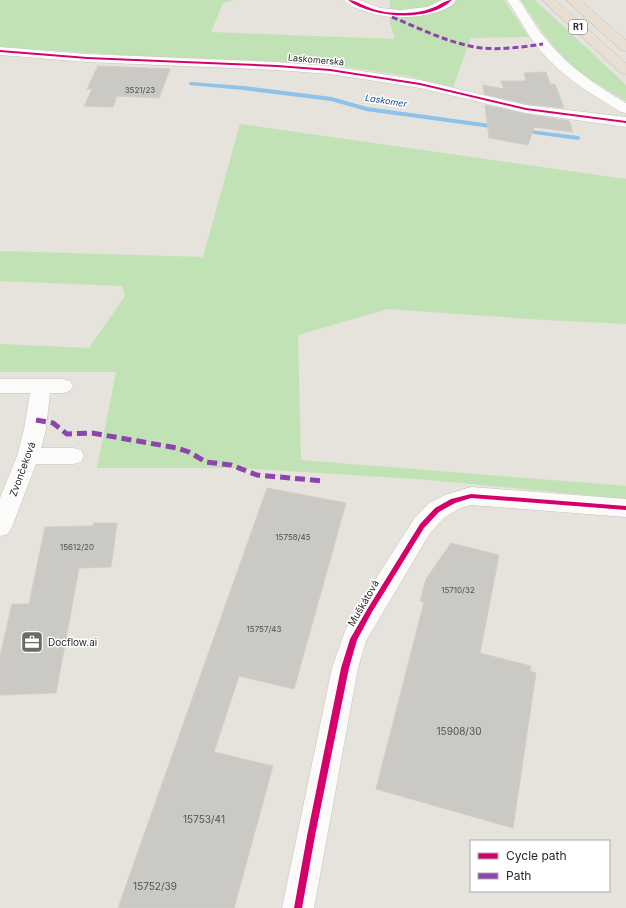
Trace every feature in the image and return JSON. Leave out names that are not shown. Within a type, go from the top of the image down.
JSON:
[{"type":"highway","name":"R1","points":[[548,0],[626,70]]},
{"type":"highway","name":"R1","points":[[572,0],[626,47]]},
{"type":"street","points":[[350,0],[368,9],[379,12],[409,14],[436,8],[450,0]]},
{"type":"street","points":[[513,0],[543,44],[572,75],[626,109]]},
{"type":"street","name":"Laskomerská","points":[[0,51],[121,60],[284,66],[337,71],[420,84],[526,109],[626,122]]},
{"type":"street","name":"Laskomerská","points":[[0,58],[38,54]]},
{"type":"street","points":[[0,386],[63,386]]},
{"type":"street","name":"Zvončeková","points":[[0,527],[28,456],[35,429],[41,386]]},
{"type":"street","points":[[28,456],[73,456]]},
{"type":"street","name":"Muškátová","points":[[298,908],[345,668],[354,639],[370,610],[422,526],[437,510],[453,501],[471,496],[626,508]]},
{"type":"green space","points":[[0,0],[233,0],[223,3],[211,32],[395,39],[390,24],[390,0],[504,0],[529,37],[471,38],[453,87],[406,76],[341,66],[272,61],[182,59],[0,47]]},
{"type":"green space","points":[[521,0],[535,0],[626,85],[626,101],[603,88],[573,67],[548,39]]},
{"type":"green space","points":[[240,124],[626,179],[626,324],[388,309],[298,335],[301,460],[626,486],[626,499],[429,480],[241,468],[97,468],[116,372],[0,372],[0,344],[89,348],[125,296],[122,286],[0,281],[0,251],[203,257]]},
{"type":"building","points":[[98,66],[170,69],[159,98],[117,96],[113,107],[84,106],[92,89],[87,89]]},
{"type":"building","points":[[546,72],[550,84],[555,84],[564,108],[526,104],[484,94],[483,85],[504,89],[501,81],[526,81],[524,73]]},
{"type":"building","points":[[485,105],[569,121],[573,132],[534,127],[528,145],[489,138]]},
{"type":"building","points":[[267,488],[346,503],[294,689],[239,676],[214,752],[273,766],[234,908],[118,908]]},
{"type":"building","points":[[93,523],[117,523],[111,567],[79,568],[56,693],[0,695],[0,656],[12,604],[29,604],[45,527],[93,526]]},
{"type":"building","points":[[451,543],[499,555],[480,653],[531,666],[530,671],[536,673],[513,828],[376,789],[424,602],[420,601],[426,579]]},
{"type":"waterway","name":"Laskomer","points":[[191,84],[243,88],[332,99],[366,109],[498,127]]},
{"type":"waterway","name":"Laskomer","points":[[522,131],[578,138]]},
{"type":"marked path","points":[[392,17],[436,36],[470,46],[490,49],[543,44]]},
{"type":"marked path","points":[[36,420],[53,423],[67,434],[92,433],[177,448],[189,452],[206,462],[231,465],[257,475],[323,481]]},
{"type":"cycle path","points":[[350,0],[369,9],[389,14],[410,14],[431,10],[450,0]]},
{"type":"cycle path","points":[[0,51],[87,58],[277,66],[330,70],[420,84],[526,109],[626,122]]},
{"type":"cycle path","points":[[298,908],[345,668],[354,639],[370,610],[422,526],[437,510],[453,501],[471,496],[626,508]]},
{"type":"place","name":"Docflow.ai","points":[[32,642]]}]
